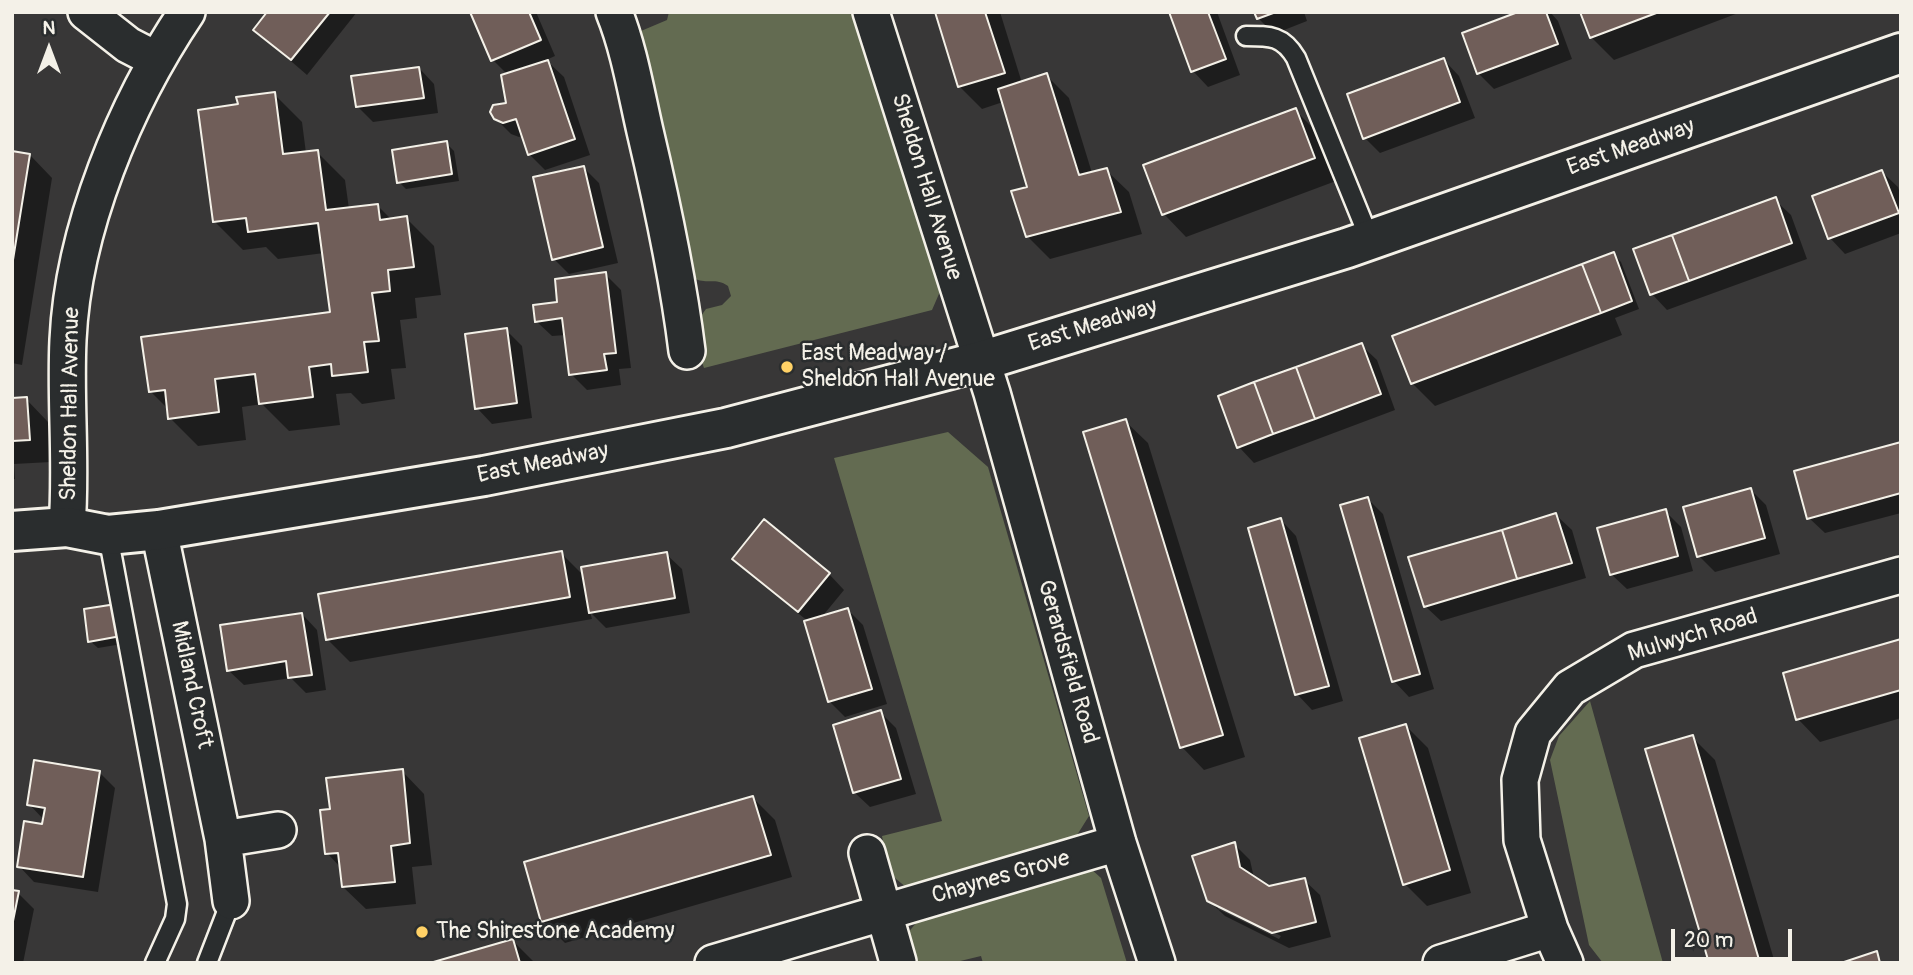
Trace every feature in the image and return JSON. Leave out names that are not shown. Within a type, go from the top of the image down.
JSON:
[{"type":"street","points":[[86,12],[128,45],[157,60]]},
{"type":"street","name":"Sheldon Hall Avenue","points":[[67,527],[68,339],[75,280],[89,223],[125,123],[157,60],[187,12]]},
{"type":"street","points":[[614,12],[636,89],[653,164],[681,300],[687,351]]},
{"type":"street","name":"Sheldon Hall Avenue","points":[[872,12],[981,361]]},
{"type":"street","name":"East Meadway","points":[[12,531],[67,527],[108,535],[159,530],[484,476],[726,428],[981,361],[1370,240],[1901,53]]},
{"type":"street","name":"Gerardsfield Road","points":[[981,361],[1118,844],[1157,963]]},
{"type":"street","name":"Midland Croft","points":[[159,530],[223,839],[231,901]]},
{"type":"street","name":"Mulwych Road","points":[[1565,963],[1550,929],[1522,840],[1520,780],[1533,733],[1570,688],[1634,650],[1901,575]]},
{"type":"street","points":[[223,839],[278,830]]},
{"type":"street","name":"Chaynes Grove","points":[[713,963],[1118,844]]},
{"type":"street","points":[[867,853],[898,962]]},
{"type":"street","points":[[1441,963],[1550,929]]},
{"type":"lane","points":[[1246,36],[1280,40],[1288,45],[1296,58],[1370,240]]},
{"type":"lane","points":[[108,535],[177,904],[175,919],[155,963]]},
{"type":"lane","points":[[206,963],[231,901]]},
{"type":"green space","points":[[669,12],[859,12],[942,287],[932,310],[704,368],[696,338],[701,316],[706,309],[722,305],[731,296],[728,286],[723,283],[693,278],[638,35],[641,31],[667,20]]},
{"type":"green space","points":[[948,432],[988,467],[1089,816],[1072,843],[907,888],[889,873],[882,836],[942,821],[834,458]]},
{"type":"green space","points":[[1590,701],[1663,963],[1603,963],[1589,945],[1550,760],[1559,736]]},
{"type":"green space","points":[[1090,868],[1101,878],[1127,963],[983,963],[981,956],[952,963],[911,963],[907,934],[921,917]]},
{"type":"building","points":[[267,12],[330,12],[291,60],[253,30]]},
{"type":"building","points":[[470,12],[529,12],[541,40],[491,61]]},
{"type":"building","points":[[935,12],[985,12],[1005,73],[958,87]]},
{"type":"building","points":[[1169,12],[1208,12],[1226,59],[1191,72]]},
{"type":"building","points":[[1254,12],[1276,12],[1257,19]]},
{"type":"building","points":[[1518,12],[1546,12],[1558,44],[1477,74],[1462,33]]},
{"type":"building","points":[[1580,12],[1659,12],[1590,38]]},
{"type":"building","points":[[1444,58],[1460,102],[1363,139],[1347,94]]},
{"type":"building","points":[[548,60],[575,139],[528,155],[516,119],[503,123],[494,119],[490,112],[493,105],[506,103],[501,75]]},
{"type":"building","points":[[419,67],[424,98],[356,107],[351,76]]},
{"type":"building","points":[[1047,73],[1079,175],[1107,168],[1121,212],[1026,237],[1011,191],[1027,187],[998,89]]},
{"type":"building","points":[[275,92],[283,154],[318,150],[326,210],[378,204],[380,220],[407,216],[414,267],[388,270],[390,291],[372,293],[379,341],[364,342],[368,372],[332,376],[331,364],[309,367],[313,397],[259,404],[255,374],[215,379],[219,412],[168,419],[165,390],[149,392],[141,337],[330,312],[318,223],[248,232],[246,218],[213,222],[198,110],[238,104],[236,97]]},
{"type":"building","points":[[1296,108],[1315,158],[1162,215],[1143,165]]},
{"type":"building","points":[[447,141],[452,174],[397,183],[392,150]]},
{"type":"building","points":[[12,151],[30,154],[12,266]]},
{"type":"building","points":[[584,166],[603,247],[552,260],[533,177]]},
{"type":"building","points":[[1882,170],[1899,213],[1828,239],[1812,196]]},
{"type":"building","points":[[1776,197],[1792,243],[1689,281],[1672,235]]},
{"type":"building","points":[[1672,235],[1689,281],[1650,295],[1633,249]]},
{"type":"building","points":[[1614,252],[1632,301],[1601,313],[1582,264]]},
{"type":"building","points":[[1582,264],[1601,313],[1411,384],[1392,336]]},
{"type":"building","points":[[606,272],[616,353],[604,354],[607,370],[569,375],[562,318],[535,322],[533,305],[557,302],[555,279]]},
{"type":"building","points":[[507,328],[517,403],[475,409],[465,334]]},
{"type":"building","points":[[1362,343],[1381,394],[1315,419],[1296,367]]},
{"type":"building","points":[[1296,367],[1315,419],[1273,434],[1254,382]]},
{"type":"building","points":[[1254,382],[1273,434],[1237,448],[1218,396]]},
{"type":"building","points":[[27,397],[30,440],[12,441],[12,398]]},
{"type":"building","points":[[1126,419],[1223,735],[1180,748],[1083,432]]},
{"type":"building","points":[[1901,442],[1901,493],[1807,519],[1794,471]]},
{"type":"building","points":[[1751,488],[1765,538],[1697,557],[1683,507]]},
{"type":"building","points":[[1368,497],[1420,674],[1392,682],[1340,505]]},
{"type":"building","points":[[1666,509],[1678,556],[1610,575],[1597,528]]},
{"type":"building","points":[[1556,513],[1572,563],[1517,579],[1502,530]]},
{"type":"building","points":[[1281,518],[1329,686],[1295,695],[1248,528]]},
{"type":"building","points":[[764,519],[830,573],[798,612],[732,559]]},
{"type":"building","points":[[1502,530],[1517,579],[1424,607],[1408,557]]},
{"type":"building","points":[[562,551],[570,597],[326,640],[318,594]]},
{"type":"building","points":[[667,552],[675,598],[589,613],[581,567]]},
{"type":"building","points":[[116,604],[121,636],[88,642],[84,609]]},
{"type":"building","points":[[848,608],[872,689],[828,702],[804,621]]},
{"type":"building","points":[[302,613],[312,675],[288,678],[286,661],[227,671],[220,625]]},
{"type":"building","points":[[1901,639],[1901,690],[1796,720],[1783,673]]},
{"type":"building","points":[[881,710],[901,779],[853,793],[833,725]]},
{"type":"building","points":[[1406,724],[1450,870],[1403,885],[1359,738]]},
{"type":"building","points":[[1693,735],[1760,963],[1709,963],[1645,749]]},
{"type":"building","points":[[34,760],[100,771],[83,877],[17,867],[24,821],[42,824],[45,808],[27,805]]},
{"type":"building","points":[[403,769],[410,843],[391,846],[395,882],[342,887],[338,853],[325,854],[320,810],[330,809],[326,778]]},
{"type":"building","points":[[753,796],[771,855],[541,922],[524,862]]},
{"type":"building","points":[[1235,842],[1240,867],[1269,886],[1305,878],[1316,922],[1272,933],[1207,901],[1192,856]]},
{"type":"building","points":[[12,890],[19,891],[12,926]]},
{"type":"building","points":[[513,939],[520,963],[430,963]]},
{"type":"building","points":[[1877,951],[1880,963],[1841,963]]},
{"type":"place","name":"East Meadway / Sheldon Hall Avenue","points":[[787,367]]},
{"type":"place","name":"The Shirestone Academy","points":[[422,932]]}]
